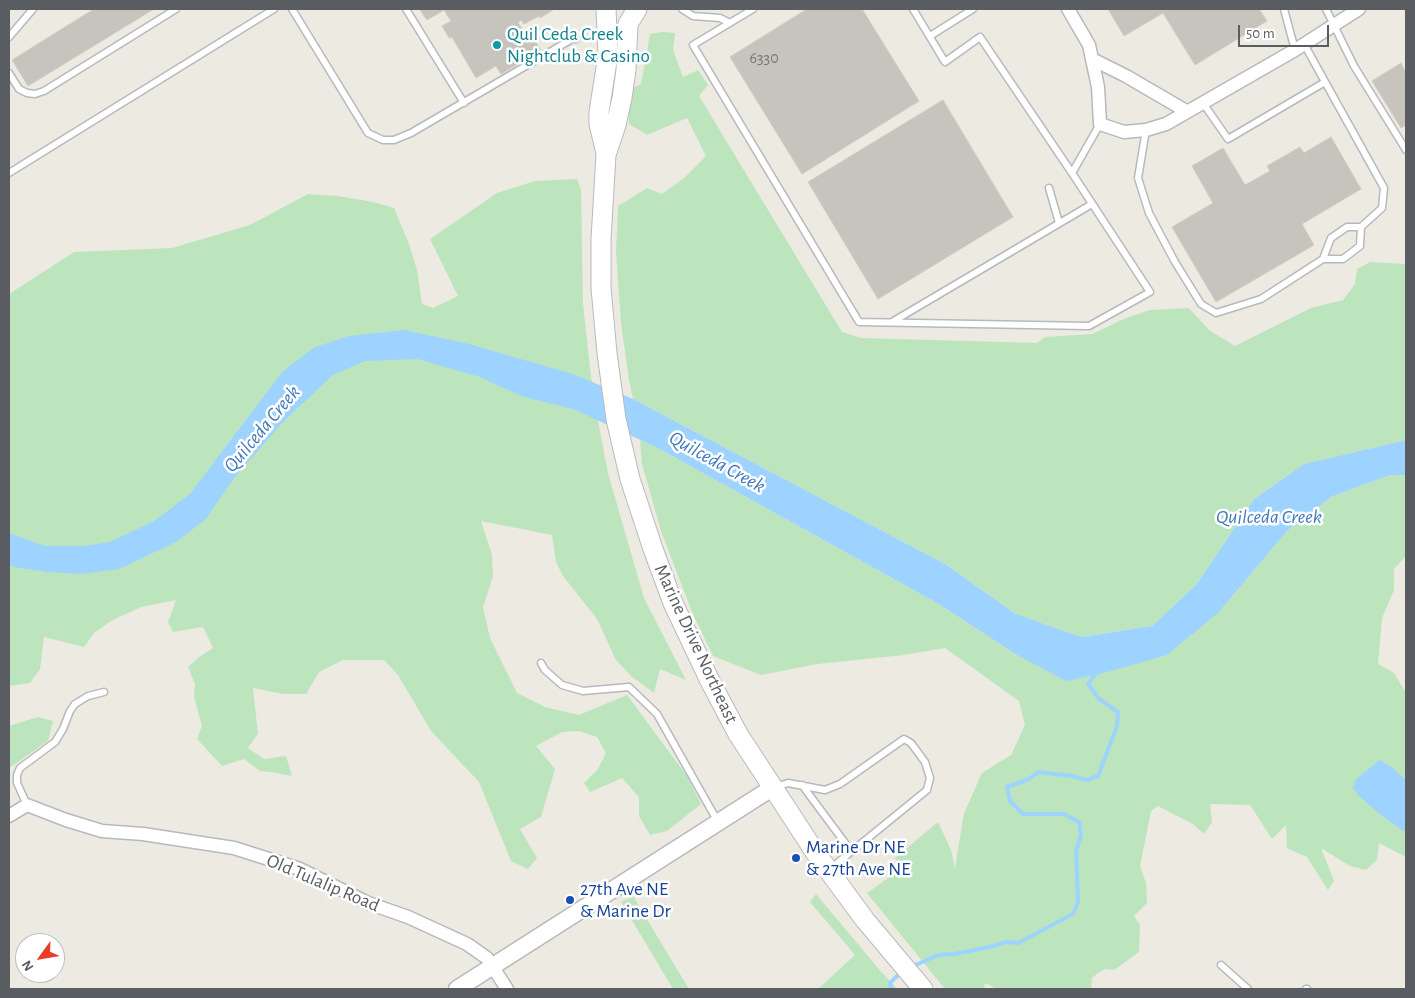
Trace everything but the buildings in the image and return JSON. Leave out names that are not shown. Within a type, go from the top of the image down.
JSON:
[{"type":"main road","name":"Marine Drive Northeast","points":[[606,9],[608,55],[599,112],[599,124],[606,154]]},
{"type":"main road","name":"Marine Drive Northeast","points":[[637,9],[628,24],[626,70],[622,98],[616,125],[606,154],[601,239],[601,288],[607,353],[616,420],[630,479],[673,603],[709,679],[738,734],[828,870],[865,920],[923,989]]},
{"type":"street","points":[[1068,9],[1089,44],[1098,87],[1100,124],[1124,132],[1146,130],[1166,124],[1299,47],[1359,9]]},
{"type":"street","points":[[1092,59],[1126,76],[1186,111]]},
{"type":"street","points":[[457,989],[494,968],[772,788]]},
{"type":"street","points":[[9,816],[27,805]]},
{"type":"street","name":"Old Tulalip Road","points":[[27,805],[102,831],[143,834],[234,848],[300,869],[368,903],[467,944],[487,958],[506,989]]},
{"type":"lane","points":[[9,37],[33,9]]},
{"type":"lane","points":[[9,73],[19,89],[35,94],[44,91],[176,9]]},
{"type":"lane","points":[[9,173],[274,9]]},
{"type":"lane","points":[[292,9],[368,133],[383,140],[394,140],[411,133],[572,39],[576,39]]},
{"type":"lane","points":[[406,9],[464,103]]},
{"type":"lane","points":[[682,9],[693,16],[720,18],[730,23]]},
{"type":"lane","points":[[753,9],[693,45],[859,322],[1089,326],[1150,292],[1072,172],[980,37],[945,62],[913,9]]},
{"type":"lane","points":[[930,36],[973,9]]},
{"type":"lane","points":[[1284,9],[1299,47],[1325,82],[1384,188],[1382,208],[1361,227],[1347,227],[1332,238],[1323,259]]},
{"type":"lane","points":[[1326,9],[1354,66],[1406,148]]},
{"type":"lane","points":[[1203,103],[1228,139],[1325,82]]},
{"type":"lane","points":[[1072,172],[1100,124]]},
{"type":"lane","points":[[1146,130],[1138,178],[1149,213],[1175,262],[1201,304],[1216,313],[1262,299],[1323,259],[1343,259],[1360,246],[1361,227]]},
{"type":"lane","points":[[1049,188],[1059,223]]},
{"type":"lane","points":[[891,323],[1092,204]]},
{"type":"lane","points":[[542,663],[545,670],[562,685],[583,691],[629,687],[657,714],[718,823]]},
{"type":"lane","points":[[27,805],[17,783],[17,775],[20,768],[55,742],[75,704],[88,696],[104,692]]},
{"type":"lane","points":[[772,788],[788,783],[824,790],[840,784],[904,739],[911,743],[924,762],[930,778],[927,790],[828,870]]},
{"type":"lane","points":[[802,786],[851,851]]},
{"type":"lane","points":[[1221,965],[1248,989]]},
{"type":"green space","points":[[662,32],[675,33],[673,50],[683,77],[698,70],[708,85],[699,96],[842,332],[861,338],[1037,343],[1045,337],[1092,334],[1126,318],[1150,310],[1189,308],[1209,330],[1235,346],[1311,308],[1343,300],[1355,284],[1357,269],[1370,262],[1406,264],[1406,440],[1304,464],[1254,499],[1196,585],[1152,626],[1082,637],[1016,614],[945,564],[633,399],[621,323],[616,253],[618,206],[647,188],[662,194],[684,178],[706,156],[687,118],[647,135],[629,124],[627,91],[641,84],[650,34]]},
{"type":"green space","points":[[577,179],[581,189],[583,303],[596,411],[608,473],[644,598],[686,680],[660,669],[654,693],[631,676],[616,660],[597,619],[563,576],[556,562],[552,535],[481,521],[492,555],[493,576],[483,607],[490,638],[517,693],[545,707],[579,715],[627,695],[687,776],[701,804],[667,831],[650,835],[639,816],[639,797],[622,778],[590,792],[584,783],[598,769],[606,753],[597,737],[579,731],[562,732],[536,746],[555,769],[541,817],[520,829],[537,858],[528,869],[511,861],[479,782],[431,731],[398,675],[384,660],[343,660],[319,672],[306,694],[283,694],[253,688],[258,734],[248,748],[264,759],[286,756],[292,776],[260,771],[244,759],[222,766],[197,739],[202,726],[194,697],[195,684],[188,667],[213,648],[203,627],[173,632],[168,622],[176,600],[141,607],[111,621],[94,633],[84,647],[44,637],[40,669],[30,683],[10,686],[9,688],[9,294],[74,252],[172,248],[250,225],[308,194],[338,196],[394,208],[409,244],[417,270],[422,304],[433,308],[458,296],[430,239],[497,193],[535,181]]},
{"type":"green space","points":[[640,440],[658,448],[937,603],[1017,655],[1219,612],[1287,531],[1331,497],[1390,475],[1406,475],[1406,556],[1394,569],[1394,590],[1382,618],[1378,664],[1394,673],[1406,693],[1406,857],[1379,843],[1377,860],[1366,870],[1350,866],[1321,848],[1334,881],[1328,890],[1307,857],[1287,848],[1286,825],[1272,839],[1250,805],[1210,804],[1212,822],[1204,834],[1193,824],[1158,806],[1151,811],[1140,866],[1146,883],[1147,903],[1134,916],[1140,925],[1139,952],[1114,970],[1105,969],[1098,973],[1092,978],[1091,989],[997,989],[985,983],[984,989],[945,989],[867,893],[902,868],[895,858],[938,822],[951,850],[955,868],[964,813],[982,773],[1011,755],[1025,725],[1019,701],[945,648],[904,655],[817,664],[761,675],[713,656],[692,612],[661,531],[642,464]]},
{"type":"green space","points":[[38,717],[53,721],[48,741],[9,768],[9,726]]},
{"type":"green space","points":[[816,894],[897,989],[818,989],[855,955],[810,902]]},
{"type":"green space","points":[[633,896],[689,989],[673,989],[621,902]]},
{"type":"water","name":"Quilceda Creek","points":[[404,330],[465,343],[573,374],[633,399],[945,564],[1016,614],[1082,637],[1152,626],[1196,585],[1254,499],[1304,464],[1406,440],[1406,475],[1390,475],[1331,497],[1287,531],[1219,612],[1167,655],[1104,673],[1066,681],[1017,655],[937,603],[658,448],[573,409],[521,396],[480,377],[417,359],[365,361],[333,375],[284,421],[234,478],[206,519],[176,542],[119,569],[81,574],[47,572],[13,567],[9,564],[9,533],[45,546],[84,546],[110,542],[154,521],[190,494],[282,372],[315,347],[349,336]]},
{"type":"water","points":[[1380,760],[1406,780],[1406,831],[1403,831],[1381,815],[1359,796],[1353,788],[1356,779]]},
{"type":"waterway","points":[[911,967],[938,955],[954,954],[1006,942],[1018,943],[1073,914],[1078,902],[1076,851],[1081,835],[1079,822],[1064,814],[1023,814],[1010,801],[1007,787],[1029,779],[1038,772],[1072,776],[1087,780],[1098,776],[1117,726],[1118,712],[1099,699],[1088,684],[1097,673]]},
{"type":"waterway","points":[[891,989],[890,983],[902,971]]},
{"type":"place","name":"Quil Ceda Creek Nightclub & Casino","points":[[497,45]]},
{"type":"place","name":"Marine Dr NE & 27th Ave NE","points":[[796,858]]},
{"type":"place","name":"27th Ave NE & Marine Dr","points":[[570,900]]}]
